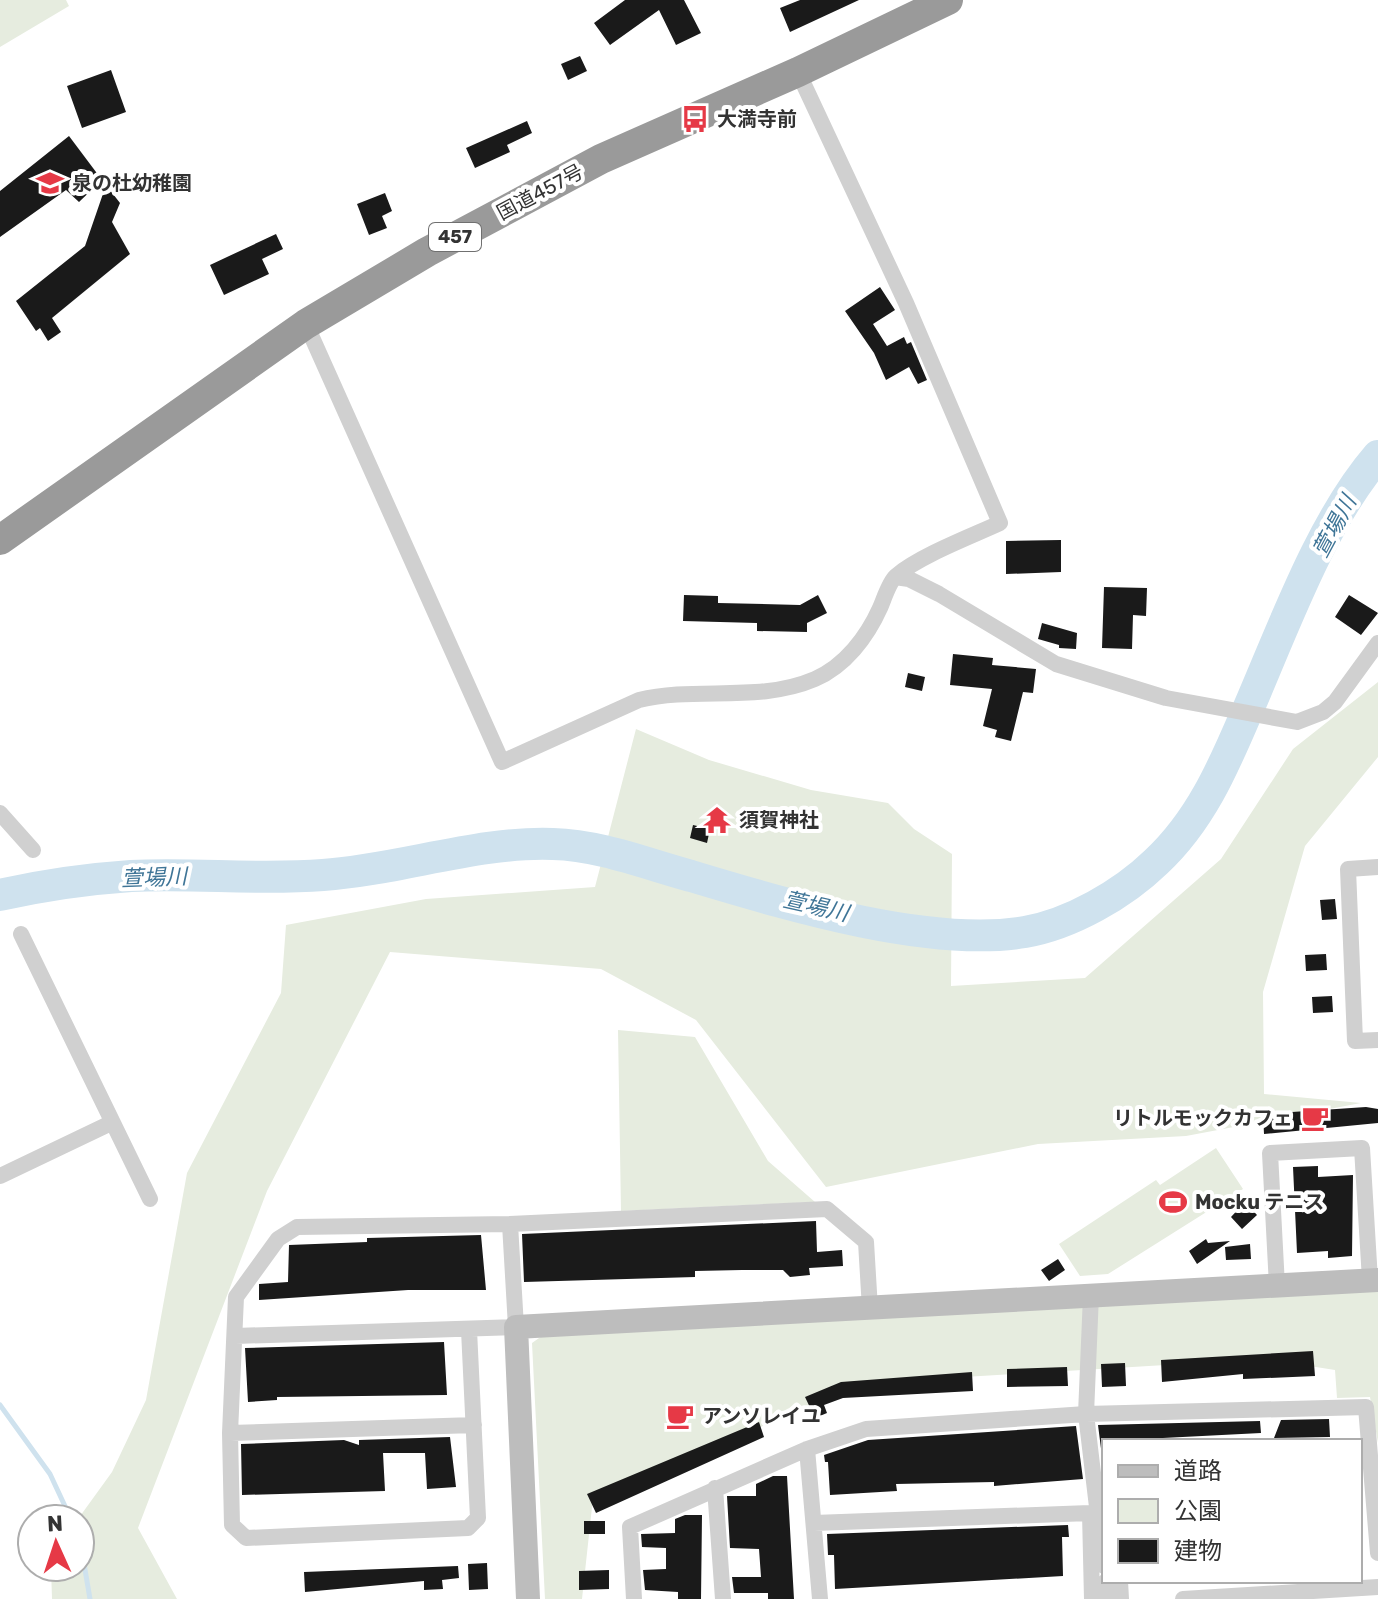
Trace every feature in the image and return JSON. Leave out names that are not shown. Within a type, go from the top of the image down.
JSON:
[{"type":"highway","name":"国道457号","points":[[0,540],[306,324],[427,252],[601,159],[798,72],[948,0]]},
{"type":"street","points":[[306,324],[502,762],[639,700],[658,696],[769,691],[814,679],[833,669],[856,646],[871,626],[895,577],[1000,523],[906,303],[798,72]]},
{"type":"street","points":[[895,577],[909,579],[939,594],[1056,664],[1185,702],[1297,722],[1323,712],[1335,702],[1378,643]]},
{"type":"street","points":[[0,813],[33,850]]},
{"type":"street","points":[[1378,867],[1348,869],[1355,1041],[1378,1040]]},
{"type":"street","points":[[21,934],[150,1199]]},
{"type":"street","points":[[0,1176],[111,1123]]},
{"type":"street","points":[[236,1336],[469,1330],[870,1309],[1091,1295],[1277,1286],[1374,1280],[1362,1148],[1270,1153],[1277,1286]]},
{"type":"street","points":[[469,1330],[478,1518],[468,1528],[246,1538],[232,1525],[230,1433],[236,1297],[278,1239],[297,1227],[510,1224],[827,1209],[866,1242],[870,1309]]},
{"type":"street","points":[[510,1224],[528,1599]]},
{"type":"street","points":[[1091,1295],[1086,1414],[1102,1549]]},
{"type":"street","points":[[634,1599],[630,1527],[807,1449],[866,1429],[1086,1414],[1366,1407],[1367,1496],[1378,1553]]},
{"type":"street","points":[[230,1433],[474,1425]]},
{"type":"street","points":[[807,1449],[820,1599]]},
{"type":"street","points":[[715,1488],[723,1599]]},
{"type":"street","points":[[814,1523],[1090,1513],[1092,1599]]},
{"type":"street","points":[[1183,1599],[1378,1587]]},
{"type":"green space","points":[[0,0],[66,0],[69,6],[0,47]]},
{"type":"green space","points":[[1378,682],[1378,757],[1305,846],[1263,992],[1264,1094],[1361,1103],[1186,1136],[1038,1144],[826,1187],[696,1020],[601,969],[390,952],[267,1191],[138,1528],[177,1599],[52,1599],[52,1583],[96,1583],[96,1503],[90,1503],[112,1472],[146,1400],[187,1173],[281,993],[286,925],[426,899],[595,887],[636,729],[709,760],[811,790],[888,803],[914,829],[952,854],[951,986],[1085,978],[1221,859],[1293,749]]},
{"type":"green space","points":[[618,1030],[695,1037],[768,1161],[815,1202],[621,1211]]},
{"type":"green space","name":"Mocku テニス","points":[[1216,1148],[1243,1189],[1108,1274],[1080,1276],[1059,1244],[1156,1180],[1160,1185]]},
{"type":"green space","points":[[1378,1290],[1378,1443],[1370,1397],[1337,1398],[1335,1370],[1265,1359],[864,1383],[593,1498],[582,1599],[545,1599],[532,1343],[549,1331]]},
{"type":"building","points":[[625,0],[684,0],[701,33],[676,45],[659,10],[610,45],[594,23]]},
{"type":"building","points":[[800,0],[859,0],[790,32],[780,8]]},
{"type":"building","points":[[580,56],[587,71],[568,80],[561,64]]},
{"type":"building","points":[[111,70],[126,112],[82,128],[67,86]]},
{"type":"building","points":[[527,121],[532,133],[507,145],[510,152],[475,168],[466,148]]},
{"type":"building","points":[[69,136],[102,180],[79,202],[66,190],[0,237],[0,191]]},
{"type":"building","points":[[106,185],[120,203],[112,222],[130,254],[52,318],[61,332],[48,341],[40,328],[36,331],[16,301],[85,246]]},
{"type":"building","points":[[385,193],[392,211],[382,216],[387,228],[369,235],[357,204]]},
{"type":"building","points":[[276,234],[283,249],[262,259],[269,274],[224,295],[210,265]]},
{"type":"building","points":[[880,287],[895,310],[873,324],[887,346],[904,337],[907,344],[911,342],[927,380],[918,384],[909,367],[886,380],[874,353],[845,311]]},
{"type":"building","points":[[1061,540],[1061,572],[1006,574],[1006,541]]},
{"type":"building","points":[[1104,587],[1147,588],[1146,616],[1133,615],[1132,649],[1102,648]]},
{"type":"building","points":[[684,595],[718,596],[718,603],[800,605],[818,595],[827,613],[807,623],[807,632],[757,631],[757,623],[683,621]]},
{"type":"building","points":[[1349,595],[1378,613],[1361,635],[1335,617]]},
{"type":"building","points":[[1042,623],[1077,633],[1076,649],[1059,648],[1059,645],[1038,639]]},
{"type":"building","points":[[953,654],[993,658],[992,665],[1036,669],[1033,693],[1023,692],[1011,741],[995,737],[997,730],[983,726],[992,689],[950,685]]},
{"type":"building","points":[[908,673],[925,677],[922,691],[905,687]]},
{"type":"building","points":[[693,825],[710,829],[707,843],[690,838]]},
{"type":"building","points":[[1335,899],[1337,919],[1322,920],[1320,900]]},
{"type":"building","points":[[1326,954],[1327,970],[1306,971],[1305,955]]},
{"type":"building","points":[[1332,996],[1333,1012],[1313,1013],[1312,997]]},
{"type":"building","points":[[1366,1107],[1378,1109],[1378,1123],[1264,1134],[1263,1114]]},
{"type":"building","points":[[1318,1166],[1318,1177],[1353,1175],[1352,1256],[1328,1258],[1328,1251],[1297,1253],[1293,1167]]},
{"type":"building","points":[[1245,1202],[1257,1215],[1242,1229],[1231,1217]]},
{"type":"building","points":[[816,1221],[817,1252],[842,1250],[843,1266],[809,1268],[810,1275],[790,1277],[783,1270],[742,1270],[695,1271],[695,1277],[524,1282],[522,1234]]},
{"type":"building","points":[[481,1235],[486,1290],[408,1290],[259,1300],[259,1284],[288,1282],[289,1245],[367,1242],[367,1238]]},
{"type":"building","points":[[1206,1239],[1208,1243],[1230,1241],[1197,1264],[1189,1251]]},
{"type":"building","points":[[1250,1244],[1251,1259],[1226,1260],[1225,1247]]},
{"type":"building","points":[[1058,1259],[1065,1270],[1049,1281],[1041,1270]]},
{"type":"building","points":[[444,1342],[447,1395],[277,1397],[277,1400],[248,1402],[245,1348]]},
{"type":"building","points":[[1313,1351],[1315,1376],[1243,1379],[1243,1374],[1162,1382],[1161,1360]]},
{"type":"building","points":[[1125,1363],[1126,1386],[1102,1387],[1101,1364]]},
{"type":"building","points":[[1067,1367],[1068,1386],[1007,1387],[1007,1369]]},
{"type":"building","points":[[972,1372],[973,1391],[843,1398],[824,1405],[827,1413],[815,1418],[805,1397],[841,1382]]},
{"type":"building","points":[[1329,1419],[1330,1437],[1274,1438],[1281,1420]]},
{"type":"building","points":[[1260,1421],[1261,1433],[1102,1439],[1102,1456],[1098,1425]]},
{"type":"building","points":[[759,1422],[764,1437],[596,1513],[587,1494]]},
{"type":"building","points":[[1076,1426],[1083,1479],[994,1486],[994,1482],[896,1484],[897,1491],[830,1495],[828,1462],[825,1462],[824,1455],[868,1440]]},
{"type":"building","points":[[450,1437],[456,1487],[427,1489],[425,1453],[383,1453],[385,1491],[242,1495],[241,1444],[344,1440],[359,1445],[359,1440]]},
{"type":"building","points":[[773,1476],[787,1476],[794,1599],[768,1599],[768,1593],[734,1593],[732,1577],[761,1577],[759,1549],[730,1548],[727,1496],[756,1496],[756,1484]]},
{"type":"building","points":[[685,1515],[702,1515],[701,1599],[678,1599],[678,1592],[645,1590],[643,1570],[666,1569],[666,1548],[642,1547],[641,1534],[675,1533],[675,1519]]},
{"type":"building","points":[[584,1521],[605,1521],[605,1534],[584,1534]]},
{"type":"building","points":[[1068,1525],[1069,1537],[1062,1537],[1063,1576],[835,1589],[834,1555],[828,1555],[827,1534]]},
{"type":"building","points":[[487,1563],[488,1589],[469,1590],[468,1564]]},
{"type":"building","points":[[458,1566],[459,1578],[442,1580],[443,1589],[424,1590],[424,1581],[305,1592],[304,1572]]},
{"type":"building","points":[[609,1570],[609,1589],[579,1590],[579,1571]]},
{"type":"waterway","name":"萱場川","points":[[0,895],[66,883],[131,876],[323,875],[497,847],[553,844],[605,851],[769,899],[901,929],[987,935],[1042,928],[1095,906],[1143,874],[1172,846],[1198,811],[1228,754],[1320,545],[1357,483],[1378,456]]},
{"type":"waterway","points":[[0,1405],[50,1474],[64,1503]]},
{"type":"waterway","points":[[87,1583],[90,1599]]},
{"type":"place","name":"大満寺前","points":[[695,119]]},
{"type":"place","name":"泉の杜幼稚園","points":[[50,183]]},
{"type":"place","name":"須賀神社","points":[[717,820]]},
{"type":"place","name":"リトルモックカフェ","points":[[1315,1118]]},
{"type":"place","name":"Mocku テニス","points":[[1173,1202]]},
{"type":"place","name":"アンソレイユ","points":[[680,1416]]}]
